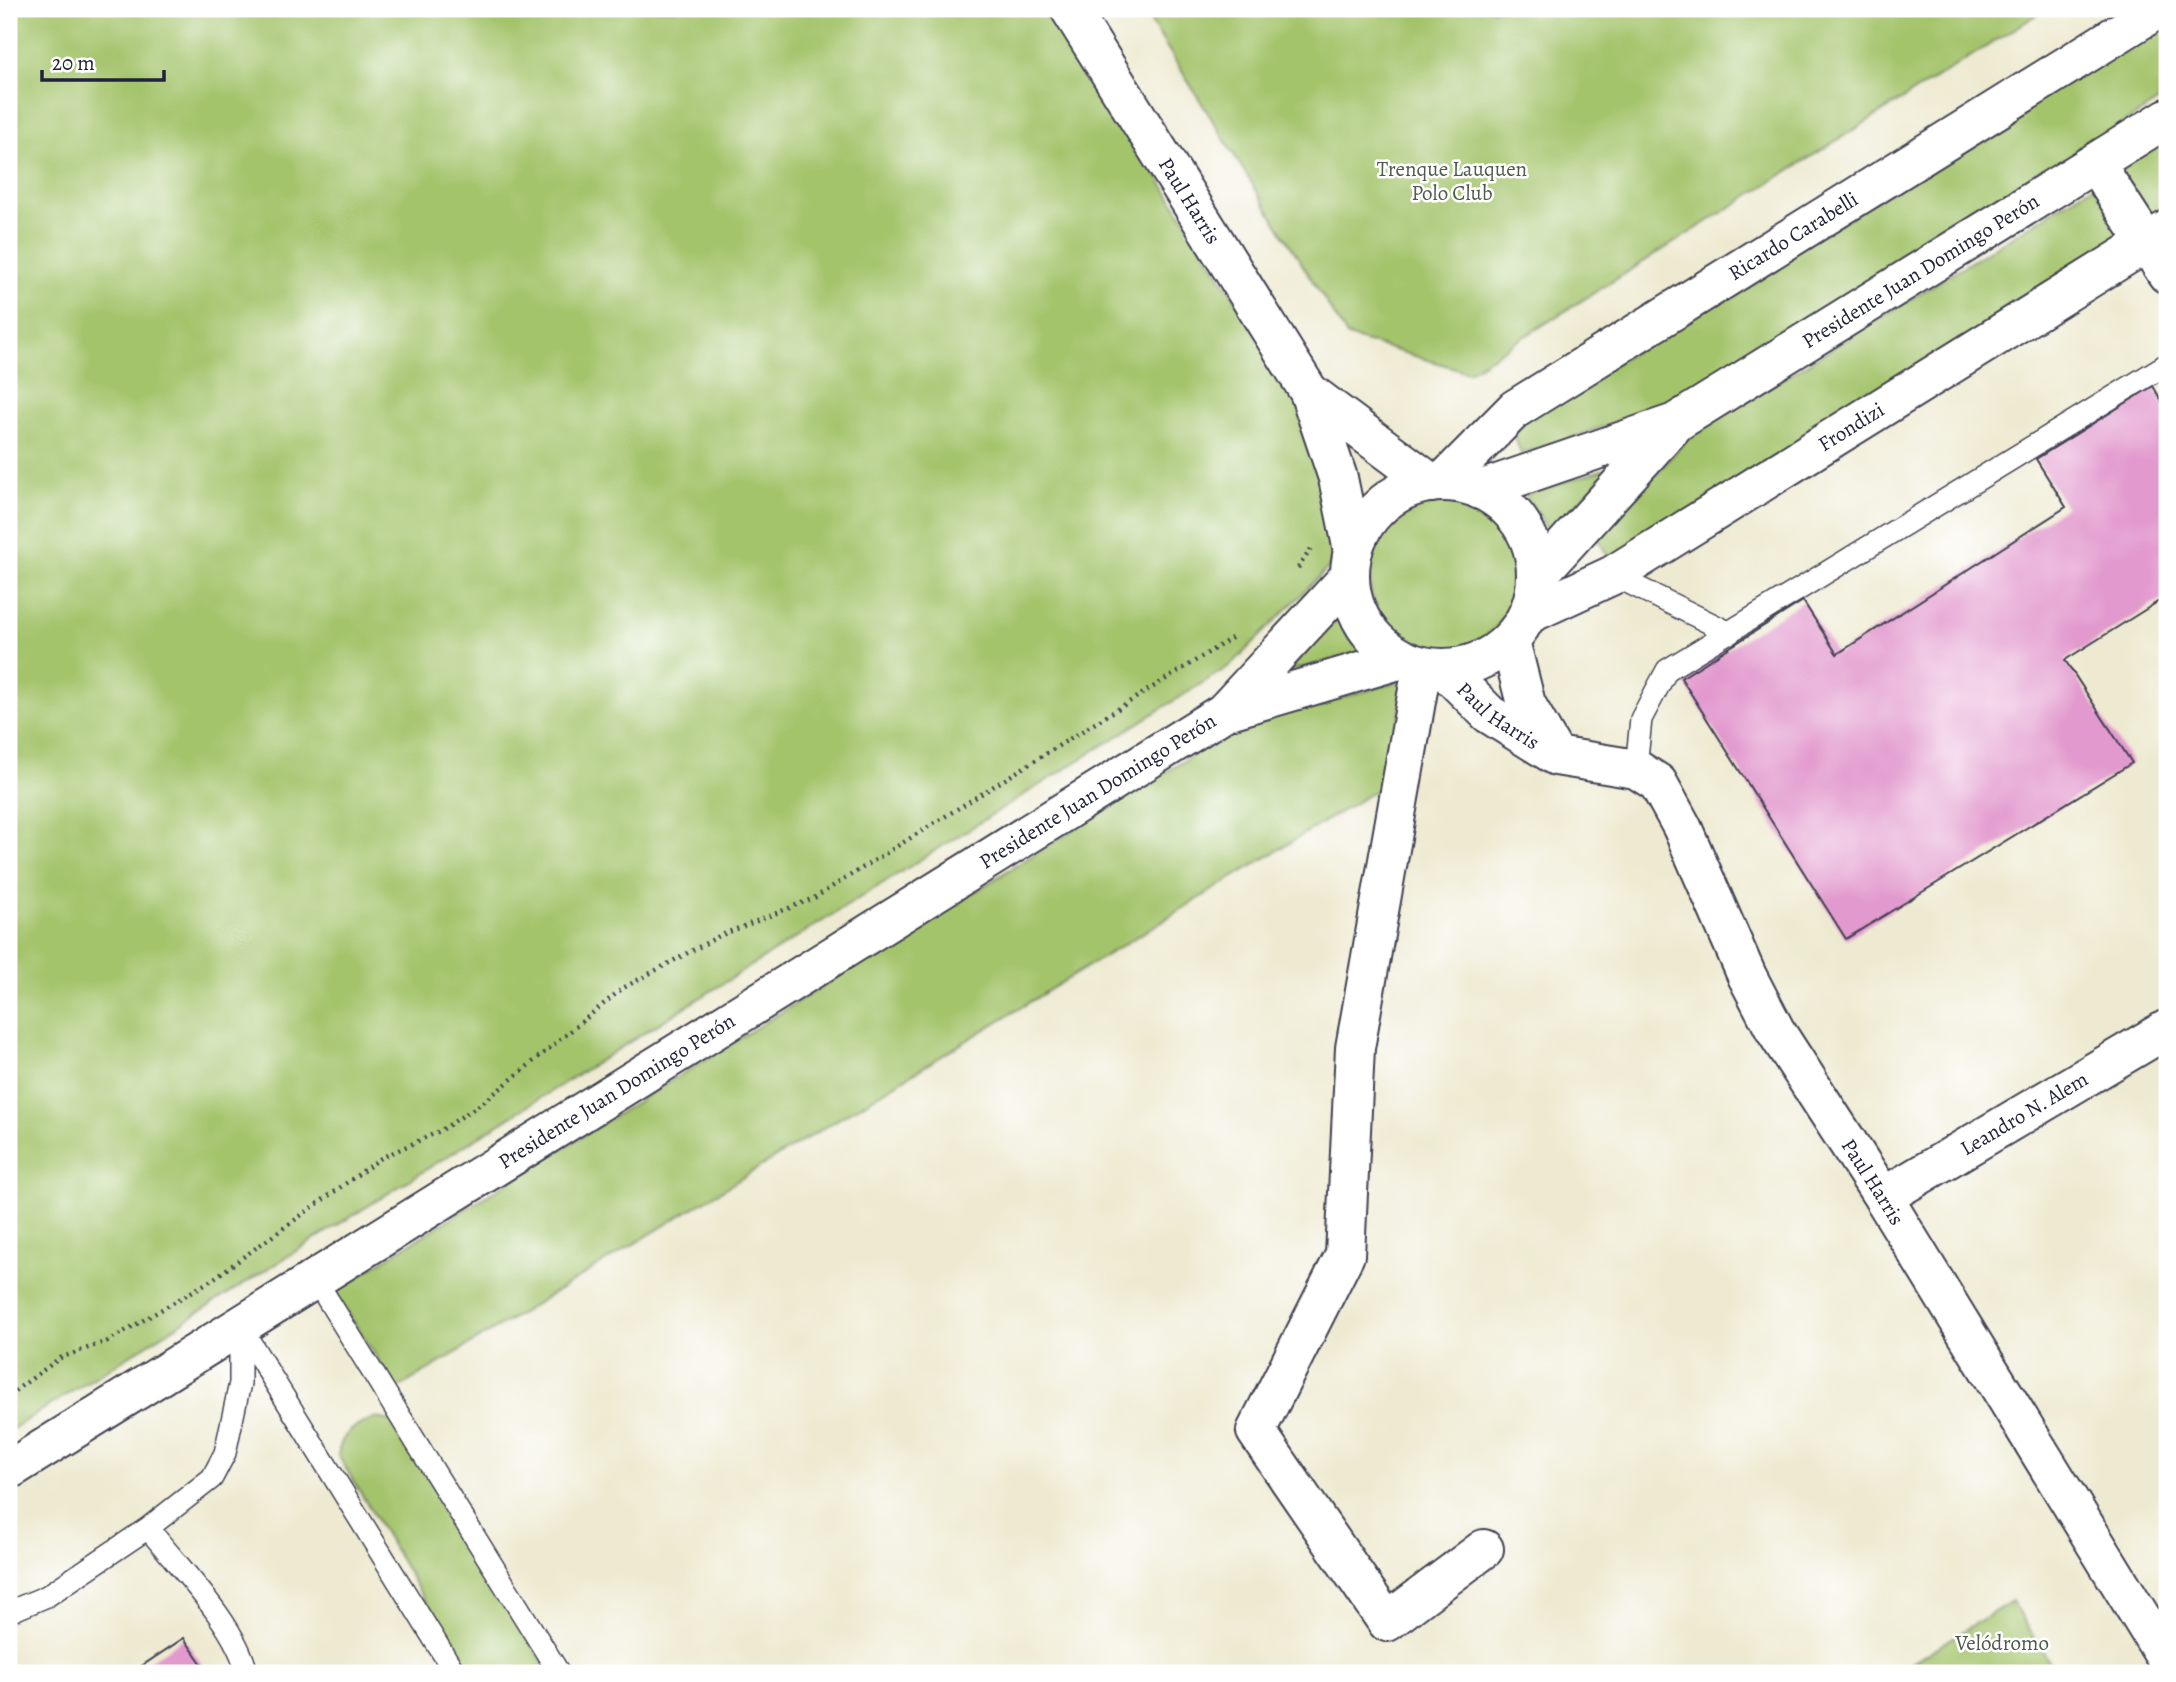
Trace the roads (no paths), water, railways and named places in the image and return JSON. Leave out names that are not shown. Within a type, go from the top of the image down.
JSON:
[{"type":"street","name":"Paul Harris","points":[[1070,9],[1309,392],[1338,478],[1351,564]]},
{"type":"street","name":"Ricardo Carabelli","points":[[1437,482],[1515,409],[2158,9]]},
{"type":"street","name":"Presidente Juan Domingo Perón","points":[[1480,490],[1675,423],[2167,118]]},
{"type":"street","points":[[2095,163],[2160,249]]},
{"type":"street","name":"Frondizi","points":[[1519,627],[1613,575],[2160,249]]},
{"type":"street","name":"Paul Harris","points":[[1309,392],[1437,482]]},
{"type":"street","name":"Presidente Juan Domingo Perón","points":[[1537,576],[1675,423]]},
{"type":"street","points":[[1437,482],[1462,484],[1480,490],[1503,503],[1522,524],[1533,549],[1537,576],[1535,595],[1519,627],[1491,656],[1468,665],[1423,665],[1380,645],[1364,625],[1353,601],[1351,564],[1364,526],[1381,505],[1405,491],[1437,482]]},
{"type":"street","name":"Presidente Juan Domingo Perón","points":[[9,1470],[1224,712],[1351,564]]},
{"type":"street","name":"Paul Harris","points":[[1519,627],[1525,704],[1556,756]]},
{"type":"street","name":"Paul Harris","points":[[1423,665],[1489,714],[1556,756],[1636,769],[1658,783],[1682,827],[1747,976],[1775,1030],[1883,1197],[2167,1660]]},
{"type":"street","points":[[1423,665],[1355,1048],[1345,1255],[1256,1431],[1387,1622],[1485,1549]]},
{"type":"street","name":"Presidente Juan Domingo Perón","points":[[1224,712],[1423,665]]},
{"type":"street","name":"Leandro N. Alem","points":[[1883,1197],[2167,1030]]},
{"type":"lane","points":[[1636,769],[1641,719],[1667,670],[2167,363]]},
{"type":"lane","points":[[1613,575],[1730,632]]},
{"type":"lane","points":[[315,1279],[559,1673]]},
{"type":"lane","points":[[9,1612],[47,1596],[148,1528],[212,1478],[225,1452],[240,1383],[240,1326]]},
{"type":"lane","points":[[240,1326],[455,1673]]},
{"type":"lane","points":[[148,1528],[223,1624],[243,1657],[247,1673]]},
{"type":"park label","name":"Trenque Lauquen Polo Club","points":[[1452,181]]},
{"type":"park label","name":"Velódromo","points":[[2002,1643]]}]
